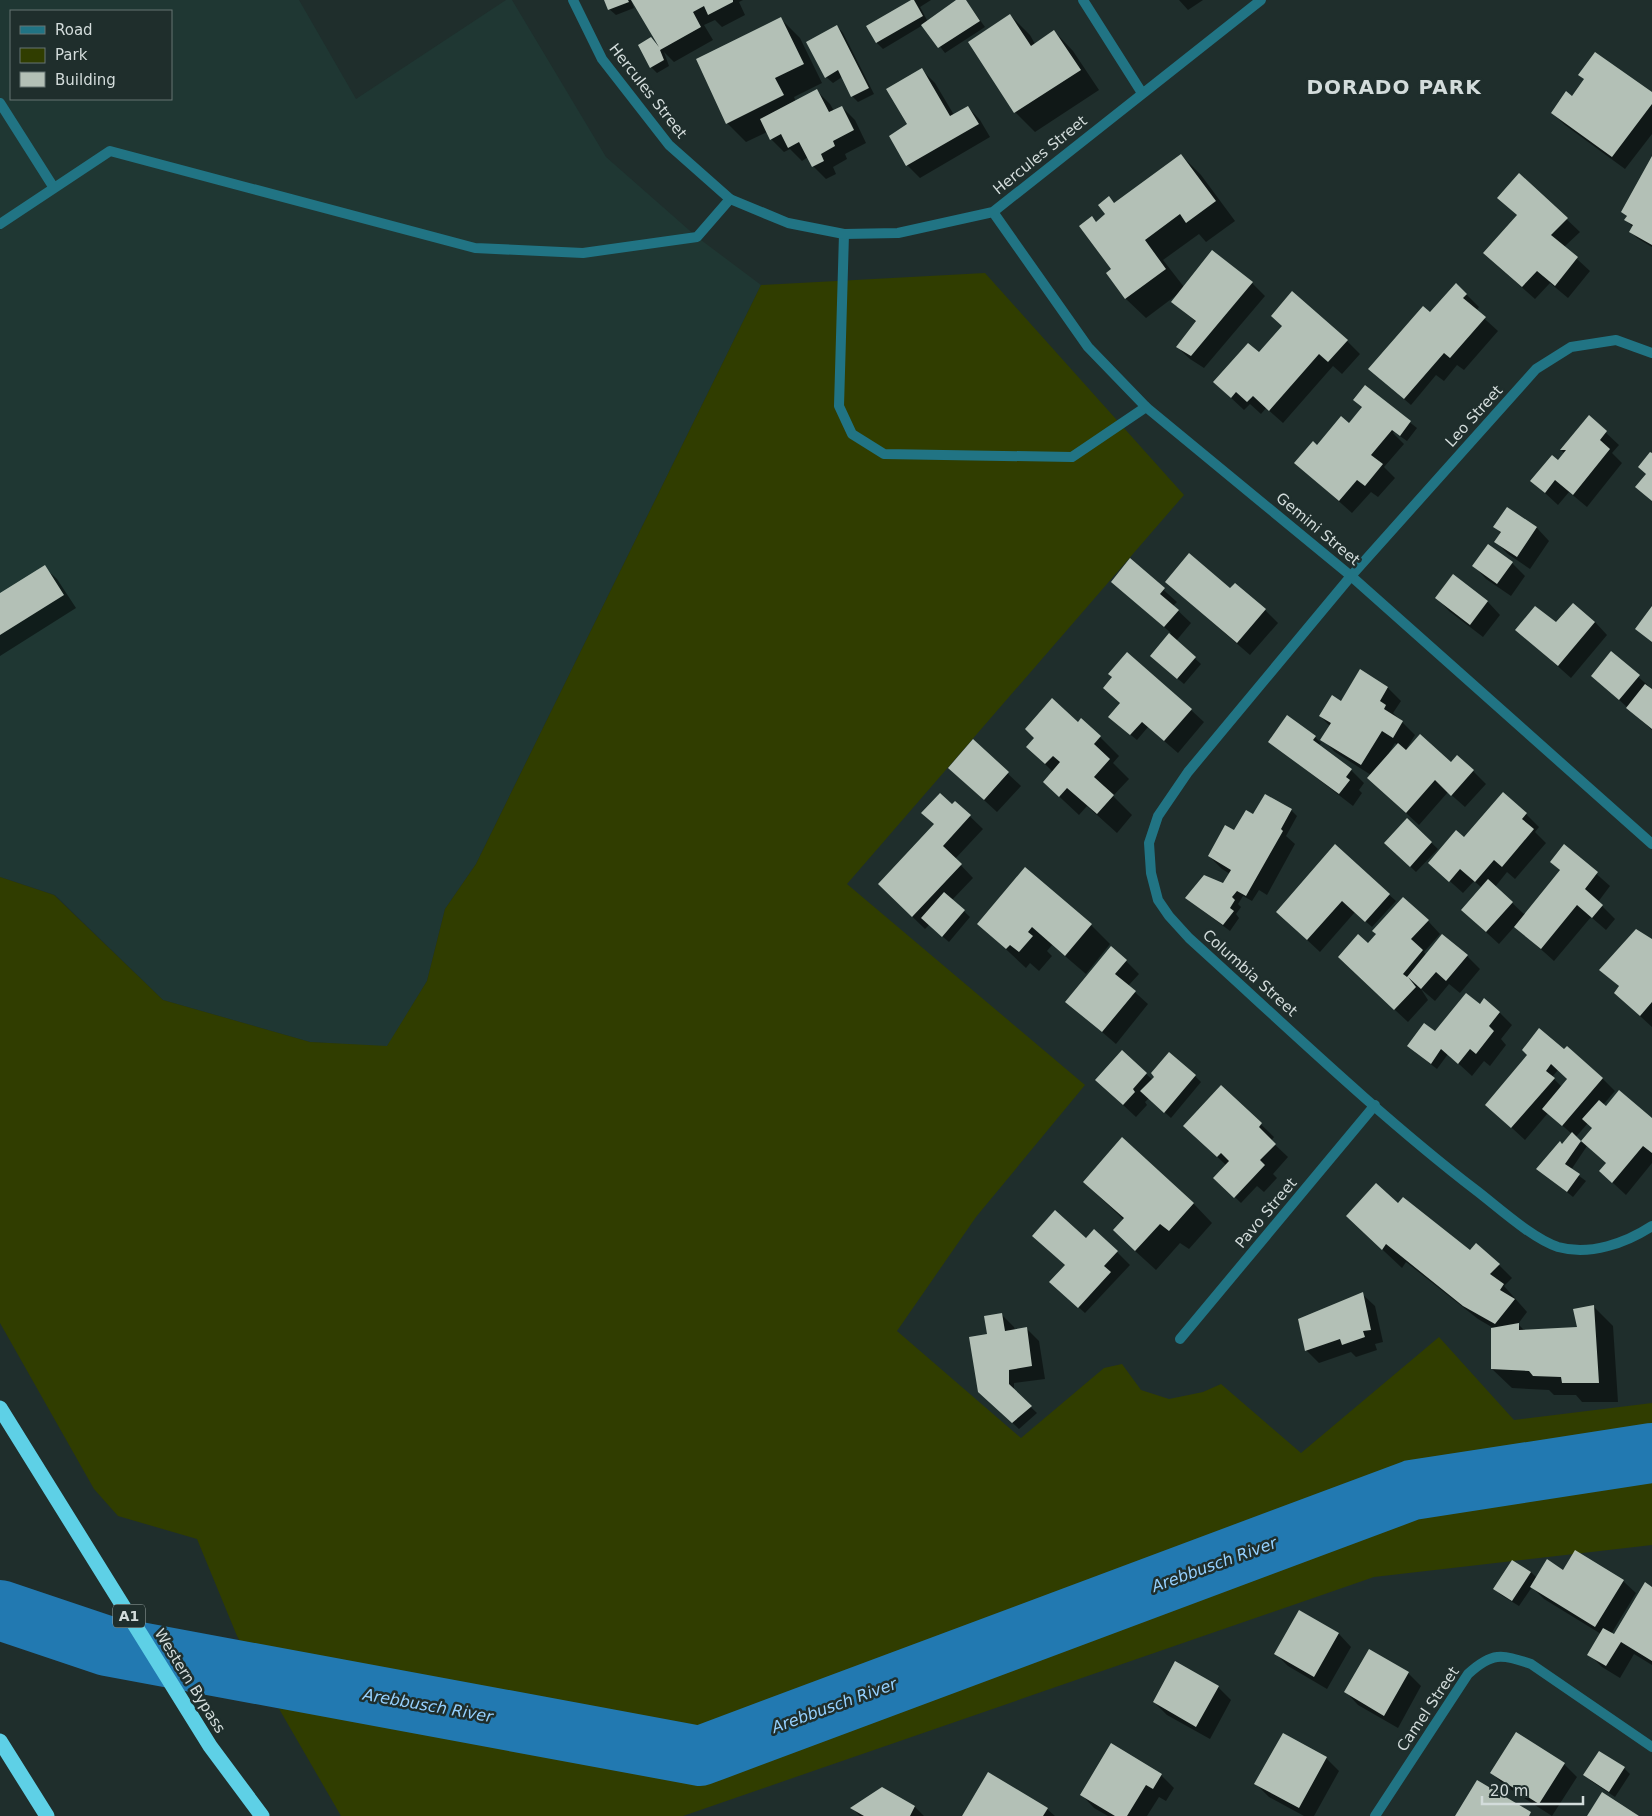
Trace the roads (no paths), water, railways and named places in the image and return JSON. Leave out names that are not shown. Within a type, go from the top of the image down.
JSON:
[{"type":"highway","name":"Western Bypass","points":[[0,1408],[210,1746],[262,1816]]},
{"type":"highway","points":[[0,1741],[47,1816]]},
{"type":"street","name":"Hercules Street","points":[[573,0],[602,59],[669,145],[730,199],[788,223],[844,234],[898,233],[993,212],[1261,0]]},
{"type":"street","points":[[1083,0],[1142,93]]},
{"type":"street","points":[[0,103],[54,188]]},
{"type":"street","points":[[0,224],[110,151],[475,248],[583,253],[697,237],[730,199]]},
{"type":"street","name":"Gemini Street","points":[[993,212],[1088,347],[1146,407],[1351,576],[1652,844]]},
{"type":"street","points":[[844,234],[839,406],[852,434],[884,454],[1072,457],[1146,407]]},
{"type":"street","name":"Leo Street","points":[[1351,576],[1536,370],[1571,347],[1616,340],[1652,353]]},
{"type":"street","name":"Columbia Street","points":[[1351,576],[1188,772],[1158,816],[1149,843],[1151,873],[1158,900],[1189,938],[1374,1105],[1453,1173],[1536,1236],[1558,1247],[1583,1250],[1606,1247],[1628,1239],[1652,1226]]},
{"type":"street","name":"Pavo Street","points":[[1180,1339],[1374,1105]]},
{"type":"street","name":"Camel Street","points":[[1375,1816],[1468,1674],[1480,1662],[1495,1657],[1510,1657],[1531,1664],[1652,1747]]},
{"type":"waterway","name":"Arebbusch River","points":[[0,1610],[107,1646],[700,1756],[1412,1490],[1652,1453]]},
{"type":"district","name":"DORADO PARK","points":[[1394,87]]}]
